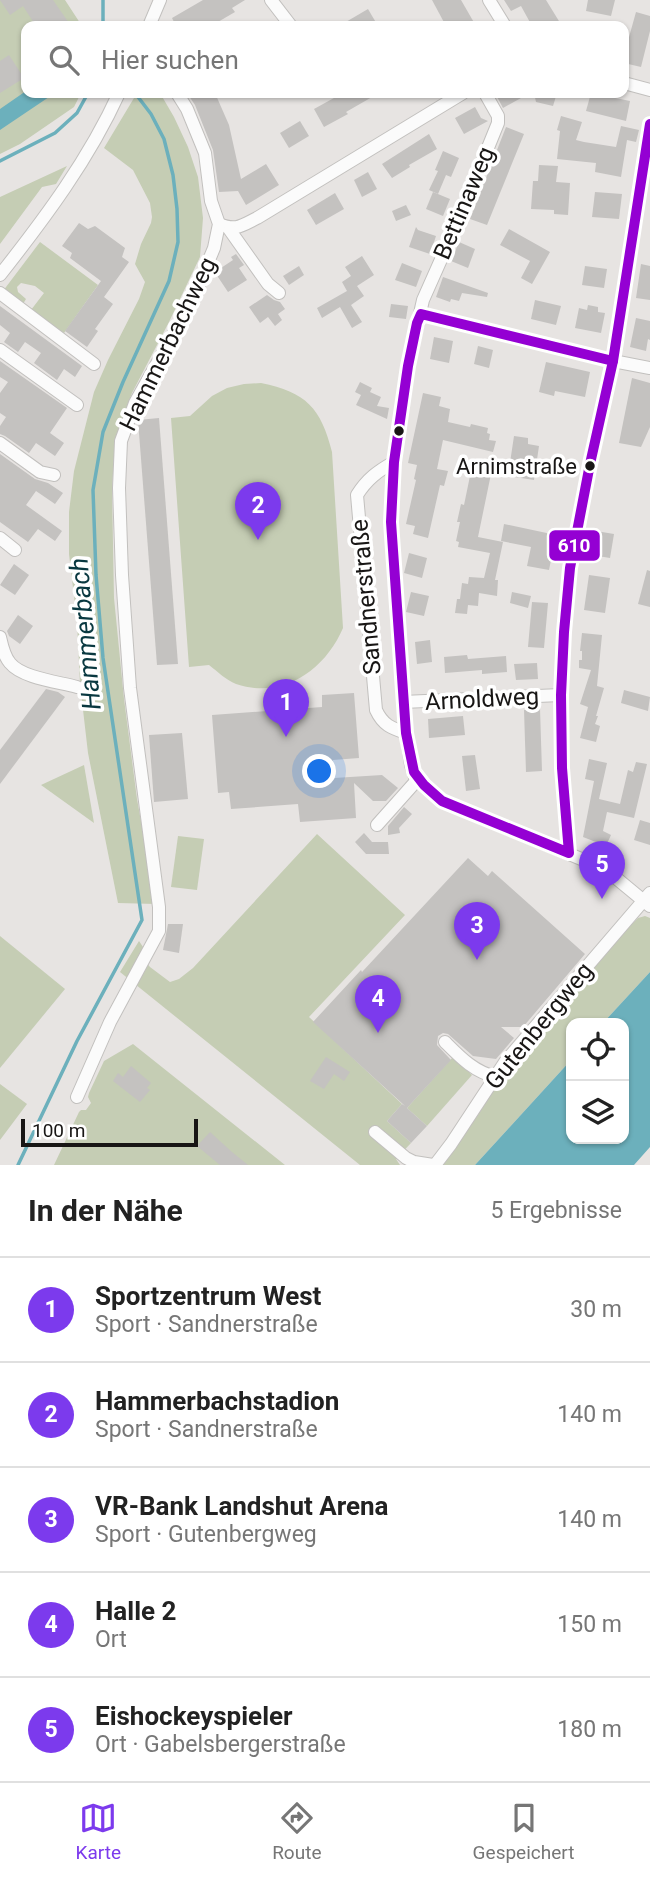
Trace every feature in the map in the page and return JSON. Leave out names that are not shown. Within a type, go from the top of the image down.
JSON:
[{"type":"street","points":[[151,21],[160,0]]},
{"type":"street","points":[[271,0],[287,21]]},
{"type":"street","points":[[489,0],[502,21]]},
{"type":"street","points":[[629,84],[650,90]]},
{"type":"street","points":[[0,275],[38,226],[75,170],[105,123],[117,98]]},
{"type":"street","name":"Hammerbachweg","points":[[77,1097],[110,1022],[159,931],[159,907],[130,688],[119,488],[121,441],[135,403],[192,301],[224,226],[211,201],[205,153],[180,98]]},
{"type":"street","points":[[224,226],[239,226],[257,218],[455,98]]},
{"type":"street","name":"Bettinaweg","points":[[421,314],[423,300],[498,123],[498,116],[488,98]]},
{"type":"street","points":[[569,853],[562,768],[561,695],[570,568],[613,361],[650,124]]},
{"type":"street","points":[[224,226],[268,284],[279,293]]},
{"type":"street","points":[[0,293],[94,364]]},
{"type":"street","points":[[421,314],[650,368]]},
{"type":"street","name":"Sandnerstraße","points":[[418,779],[411,765],[406,733],[391,522],[394,463],[408,366],[421,314]]},
{"type":"street","points":[[0,350],[77,405]]},
{"type":"street","points":[[0,443],[40,471],[54,475]]},
{"type":"street","name":"Sandnerstraße","points":[[394,463],[365,482],[357,495],[376,710],[381,720],[393,729],[406,733]]},
{"type":"street","points":[[0,538],[15,550]]},
{"type":"street","points":[[0,638],[8,662],[16,669],[77,687]]},
{"type":"street","name":"Arnoldweg","points":[[403,702],[561,695]]},
{"type":"street","points":[[377,825],[418,779],[442,801],[611,873],[648,900]]},
{"type":"street","name":"Gutenbergweg","points":[[434,1165],[452,1144],[496,1077],[534,1028],[648,900]]},
{"type":"street","points":[[445,1042],[470,1066],[496,1077]]},
{"type":"street","points":[[375,1132],[406,1158],[434,1165]]},
{"type":"green space","points":[[0,0],[65,0],[79,21],[21,21],[21,98],[78,98],[74,107],[20,144],[0,154]]},
{"type":"green space","points":[[134,98],[163,98],[188,147],[198,177],[203,218],[200,257],[132,393],[115,440],[112,490],[114,598],[137,799],[156,904],[118,903],[88,753],[69,554],[69,512],[74,471],[94,392],[145,282],[135,264],[152,217],[150,203],[133,170],[104,148]]},
{"type":"green space","points":[[67,166],[56,184],[42,187],[0,244],[0,197]]},
{"type":"green space","points":[[40,242],[98,285],[64,333],[31,310],[44,293],[35,286],[21,283],[17,287],[18,292],[26,299],[23,304],[3,291]]},
{"type":"green space","points":[[261,383],[290,391],[309,404],[317,413],[328,437],[332,452],[343,628],[325,657],[314,668],[300,678],[270,688],[236,684],[209,665],[189,667],[171,418],[190,416],[212,396],[227,388]]},
{"type":"green space","points":[[84,765],[94,823],[41,785]]},
{"type":"green space","points":[[317,834],[405,915],[309,1017],[402,1104],[387,1121],[411,1143],[396,1159],[400,1165],[360,1165],[120,972],[139,941],[143,947],[140,955],[150,967],[170,982],[179,979],[193,968]]},
{"type":"green space","points":[[178,836],[204,839],[197,890],[171,887]]},
{"type":"green space","points":[[638,918],[650,918],[650,972],[608,1018],[566,1018],[566,1065],[475,1165],[443,1165],[507,1068]]},
{"type":"green space","points":[[0,936],[65,989],[0,1068]]},
{"type":"green space","points":[[133,1044],[285,1165],[54,1165],[79,1112],[86,1110],[91,1103],[89,1093],[104,1061]]},
{"type":"green space","points":[[453,1057],[472,1075],[427,1126],[407,1108]]},
{"type":"green space","points":[[0,1084],[27,1104],[0,1140]]},
{"type":"water","points":[[21,94],[21,98],[48,98],[0,130],[0,109]]},
{"type":"water","points":[[650,972],[650,1147],[634,1165],[475,1165],[566,1065],[566,1144],[629,1144],[629,1018],[608,1018]]},
{"type":"building","points":[[0,0],[53,0],[68,21],[33,21],[23,6],[10,15]]},
{"type":"building","points":[[203,0],[245,0],[232,8],[235,12],[220,21],[174,21],[172,18]]},
{"type":"building","points":[[432,0],[461,0],[473,21],[443,21]]},
{"type":"building","points":[[504,0],[546,0],[559,21],[529,21],[521,6],[511,11]]},
{"type":"building","points":[[588,0],[615,0],[611,16],[586,11]]},
{"type":"building","points":[[368,9],[375,21],[348,21]]},
{"type":"building","points":[[636,12],[650,16],[650,31],[641,67],[629,64],[629,37]]},
{"type":"building","points":[[9,55],[21,73],[21,80],[0,93],[0,61]]},
{"type":"building","points":[[190,98],[217,98],[229,125],[241,179],[266,164],[279,185],[246,205],[238,191],[219,192],[213,150]]},
{"type":"building","points":[[334,98],[370,98],[324,127],[314,109]]},
{"type":"building","points":[[498,98],[521,98],[503,108]]},
{"type":"building","points":[[535,98],[555,98],[553,106],[536,102]]},
{"type":"building","points":[[590,98],[630,101],[626,121],[586,111]]},
{"type":"building","points":[[475,107],[481,118],[488,121],[464,134],[455,118]]},
{"type":"building","points":[[561,116],[582,122],[576,140],[584,142],[616,147],[621,126],[639,130],[636,142],[627,140],[621,177],[595,172],[596,163],[557,159],[560,131],[557,130]]},
{"type":"building","points":[[300,121],[309,136],[289,148],[280,133]]},
{"type":"building","points":[[506,127],[524,134],[487,225],[470,219]]},
{"type":"building","points":[[429,134],[437,149],[392,178],[382,164]]},
{"type":"building","points":[[443,151],[459,158],[451,177],[446,175],[438,194],[429,190]]},
{"type":"building","points":[[539,165],[558,166],[556,182],[570,183],[568,215],[554,214],[554,210],[531,209],[533,181],[538,181]]},
{"type":"building","points":[[368,172],[377,189],[362,197],[354,180]]},
{"type":"building","points":[[433,192],[450,199],[443,216],[426,209]]},
{"type":"building","points":[[595,192],[622,194],[619,219],[592,217]]},
{"type":"building","points":[[335,193],[344,209],[316,225],[307,210]]},
{"type":"building","points":[[406,205],[411,215],[396,221],[392,211]]},
{"type":"building","points":[[79,223],[88,229],[95,226],[125,248],[122,257],[129,262],[104,297],[113,304],[95,329],[98,331],[87,347],[65,331],[101,281],[70,258],[72,253],[62,246]]},
{"type":"building","points":[[416,227],[436,236],[430,254],[409,247]]},
{"type":"building","points":[[509,229],[550,252],[532,284],[521,278],[530,261],[500,245]]},
{"type":"building","points":[[459,242],[475,249],[468,268],[451,261]]},
{"type":"building","points":[[236,254],[244,265],[239,268],[247,280],[228,292],[216,274],[233,260],[231,257]]},
{"type":"building","points":[[362,256],[374,275],[357,286],[364,296],[351,305],[362,322],[352,328],[340,307],[322,318],[317,308],[347,291],[342,282],[351,276],[345,267]]},
{"type":"building","points":[[402,263],[422,271],[416,287],[395,280]]},
{"type":"building","points":[[641,264],[650,266],[650,300],[636,298]]},
{"type":"building","points":[[299,266],[304,275],[289,285],[283,276]]},
{"type":"building","points":[[585,266],[607,269],[604,288],[582,285]]},
{"type":"building","points":[[443,277],[488,293],[487,297],[462,293],[459,301],[451,299],[450,302],[436,297]]},
{"type":"building","points":[[267,295],[280,302],[285,309],[278,314],[282,320],[275,326],[268,317],[260,323],[249,307]]},
{"type":"building","points":[[535,300],[561,306],[556,325],[531,319]]},
{"type":"building","points":[[391,304],[408,306],[406,319],[389,317]]},
{"type":"building","points":[[588,305],[598,307],[598,312],[605,313],[601,333],[575,328],[579,308],[587,310]]},
{"type":"building","points":[[0,306],[82,366],[75,377],[64,369],[57,380],[34,363],[41,353],[25,342],[18,352],[4,342],[10,333],[0,325]]},
{"type":"building","points":[[636,318],[650,321],[650,340],[648,339],[646,351],[630,347]]},
{"type":"building","points":[[434,337],[453,341],[449,363],[430,359]]},
{"type":"building","points":[[478,346],[493,350],[489,368],[474,364]]},
{"type":"building","points":[[0,361],[67,408],[50,433],[64,443],[55,456],[36,443],[29,453],[0,434],[0,426],[6,417],[0,413],[0,393],[8,382],[0,377]]},
{"type":"building","points":[[546,362],[590,372],[585,397],[555,391],[554,396],[539,392]]},
{"type":"building","points":[[632,378],[650,383],[650,427],[641,447],[619,443]]},
{"type":"building","points":[[360,382],[372,388],[370,392],[381,397],[377,406],[389,408],[387,419],[356,405],[361,395],[355,392]]},
{"type":"building","points":[[423,393],[441,397],[439,406],[450,409],[448,422],[488,428],[489,440],[496,441],[493,452],[443,440],[437,469],[448,471],[444,486],[440,485],[428,538],[413,534],[415,526],[406,524],[417,465],[408,463]]},
{"type":"building","points":[[159,418],[178,664],[157,665],[138,420]]},
{"type":"building","points":[[514,436],[528,438],[528,444],[539,446],[534,480],[508,476]]},
{"type":"building","points":[[0,454],[35,479],[48,483],[63,493],[55,504],[36,491],[26,505],[62,531],[55,541],[38,529],[28,542],[0,522]]},
{"type":"building","points":[[475,470],[491,474],[478,537],[503,542],[495,580],[498,580],[497,596],[479,593],[478,606],[468,605],[467,614],[455,613],[462,583],[468,584],[469,577],[484,578],[490,553],[458,547],[459,542],[456,541],[461,504],[464,505],[470,476],[473,476]]},
{"type":"building","points":[[504,524],[556,535],[549,570],[527,566],[531,547],[501,541]]},
{"type":"building","points":[[596,531],[614,534],[610,558],[592,555]]},
{"type":"building","points":[[409,553],[427,558],[422,578],[404,573]]},
{"type":"building","points":[[14,564],[29,575],[15,595],[0,585]]},
{"type":"building","points":[[647,570],[650,571],[650,607],[638,604]]},
{"type":"building","points":[[589,575],[610,578],[605,613],[584,610]]},
{"type":"building","points":[[411,592],[429,596],[424,616],[406,612]]},
{"type":"building","points":[[512,592],[531,596],[528,608],[510,603]]},
{"type":"building","points":[[532,602],[548,603],[544,648],[528,647]]},
{"type":"building","points":[[18,615],[33,626],[20,644],[9,636],[7,631]]},
{"type":"building","points":[[582,633],[602,635],[597,686],[604,688],[596,716],[595,724],[600,726],[596,742],[580,738],[588,707],[580,704],[591,670],[579,668],[579,660],[582,660]]},
{"type":"building","points":[[430,640],[432,662],[417,664],[415,642]]},
{"type":"building","points":[[467,655],[468,659],[506,656],[507,672],[482,674],[482,670],[445,673],[444,657]]},
{"type":"building","points":[[537,663],[538,679],[516,680],[514,664]]},
{"type":"building","points":[[46,689],[65,697],[0,784],[0,750]]},
{"type":"building","points":[[624,690],[650,697],[648,711],[621,703]]},
{"type":"building","points":[[354,693],[359,758],[333,760],[334,778],[382,775],[398,788],[386,801],[373,801],[354,783],[356,818],[300,822],[298,804],[231,809],[229,792],[218,793],[212,715],[322,707],[322,695]]},
{"type":"building","points":[[540,709],[542,771],[526,772],[524,710]]},
{"type":"building","points":[[463,716],[465,735],[429,738],[428,719]]},
{"type":"building","points":[[182,733],[188,799],[154,802],[149,735]]},
{"type":"building","points":[[475,755],[480,789],[466,791],[462,756]]},
{"type":"building","points":[[589,759],[607,763],[599,799],[620,804],[628,770],[633,772],[636,762],[647,764],[634,818],[607,812],[603,831],[611,835],[606,846],[583,837],[594,781],[585,779]]},
{"type":"building","points":[[404,807],[412,814],[399,828],[400,833],[388,835],[388,826]]},
{"type":"building","points":[[640,820],[650,823],[650,845],[634,840]]},
{"type":"building","points":[[364,833],[372,842],[388,842],[389,854],[366,854],[355,842]]},
{"type":"building","points":[[468,858],[488,876],[492,871],[585,954],[523,1027],[501,1027],[514,1038],[496,1059],[473,1056],[448,1034],[438,1036],[437,1045],[451,1060],[407,1108],[427,1126],[411,1143],[387,1121],[402,1104],[405,1106],[313,1022]]},
{"type":"building","points":[[168,924],[183,924],[179,953],[163,950]]},
{"type":"building","points":[[326,1057],[350,1072],[344,1081],[334,1074],[324,1089],[310,1081]]},
{"type":"building","points":[[131,1066],[151,1083],[147,1088],[150,1090],[140,1102],[113,1081],[118,1073],[123,1077]]},
{"type":"building","points":[[210,1132],[248,1165],[220,1165],[197,1146]]},
{"type":"waterway","name":"Hammerbach","points":[[103,0],[103,21]]},
{"type":"waterway","points":[[0,161],[55,133],[77,113],[85,98]]},
{"type":"waterway","name":"Hammerbach","points":[[18,1165],[77,1041],[142,920],[103,658],[93,490],[103,432],[169,281],[178,242],[173,175],[164,139],[139,98]]},
{"type":"transit line","name":"610","points":[[613,361],[650,124]]},
{"type":"transit line","name":"610","points":[[421,314],[613,361],[570,568],[564,632],[562,768],[569,853],[442,801],[414,772],[406,733],[391,522],[394,462],[408,366],[421,314]]},
{"type":"place","name":"Arnimstraße","points":[[590,466]]},
{"type":"place","name":"Hammerbachstadion","points":[[258,540]]},
{"type":"place","name":"Sportzentrum West","points":[[286,737]]},
{"type":"place","name":"Eishockeyspieler","points":[[602,899]]},
{"type":"place","name":"VR-Bank Landshut Arena","points":[[477,960]]},
{"type":"place","name":"Halle 2","points":[[378,1033]]}]
